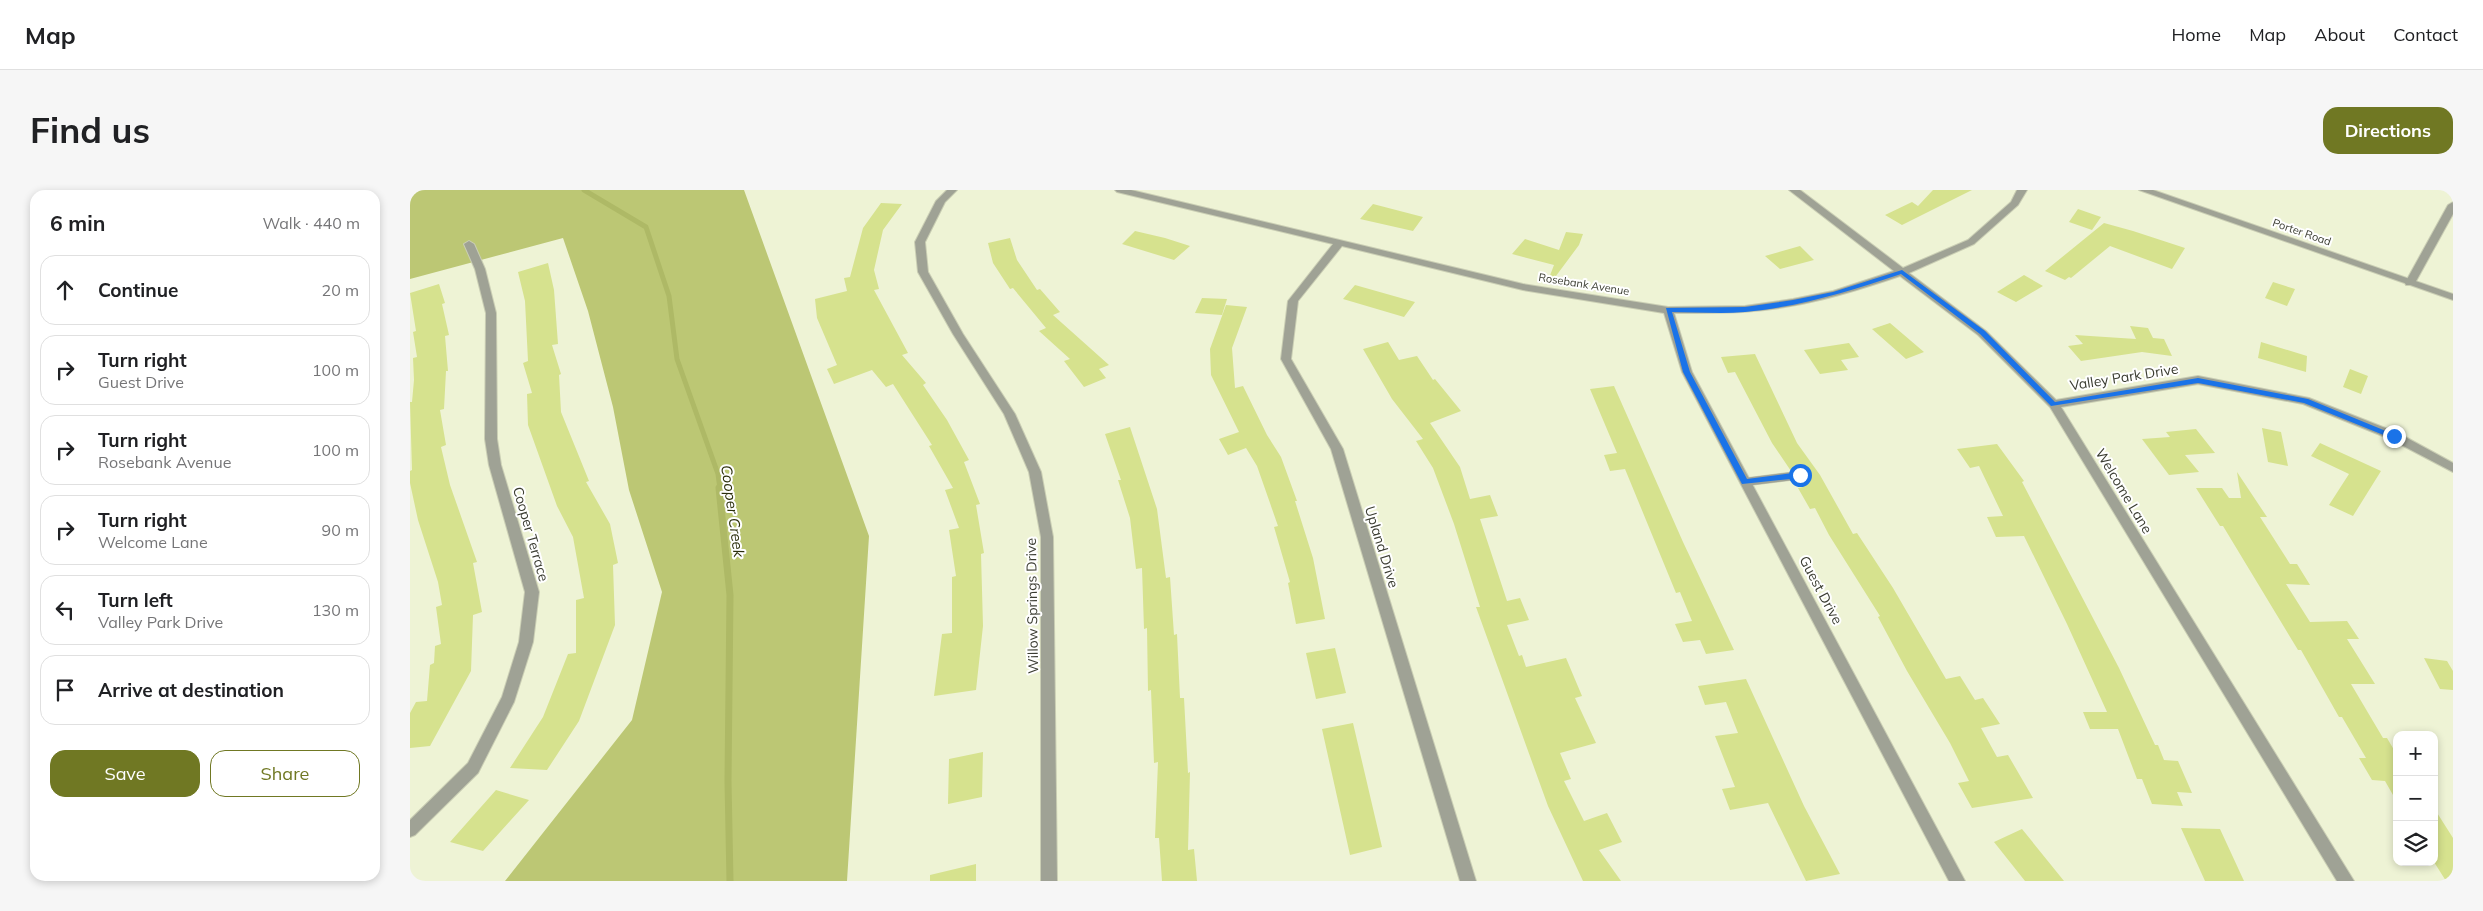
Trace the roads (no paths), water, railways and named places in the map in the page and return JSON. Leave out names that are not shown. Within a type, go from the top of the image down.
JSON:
[{"type":"street","name":"Willow Springs Drive","points":[[952,190],[941,201],[920,242],[923,272],[958,334],[1009,414],[1035,472],[1047,537],[1049,881]]},
{"type":"street","name":"Rosebank Avenue","points":[[1120,190],[1523,287],[1668,310],[1745,310],[1835,294],[1902,272],[1971,242],[2015,203],[2022,190]]},
{"type":"street","name":"Welcome Lane","points":[[1794,190],[1982,333],[2054,404],[2346,881]]},
{"type":"street","name":"Porter Road","points":[[2144,190],[2453,298]]},
{"type":"street","points":[[2410,283],[2453,205]]},
{"type":"street","name":"Upland Drive","points":[[1340,242],[1292,301],[1286,359],[1336,449],[1468,881]]},
{"type":"street","name":"Cooper Terrace","points":[[410,830],[473,768],[509,698],[526,642],[532,592],[495,465],[491,440],[491,313],[480,269],[470,244]]},
{"type":"street","name":"Guest Drive","points":[[1668,310],[1687,372],[1957,881]]},
{"type":"street","name":"Valley Park Drive","points":[[2054,404],[2198,380],[2305,400],[2394,436],[2453,468]]},
{"type":"lane","points":[[1744,482],[1800,475]]},
{"type":"waterway","name":"Cooper Creek","points":[[584,190],[646,227],[669,296],[677,359],[718,474],[720,489]]},
{"type":"waterway","name":"Cooper Creek","points":[[719,488],[730,595],[728,781],[730,881]]}]
